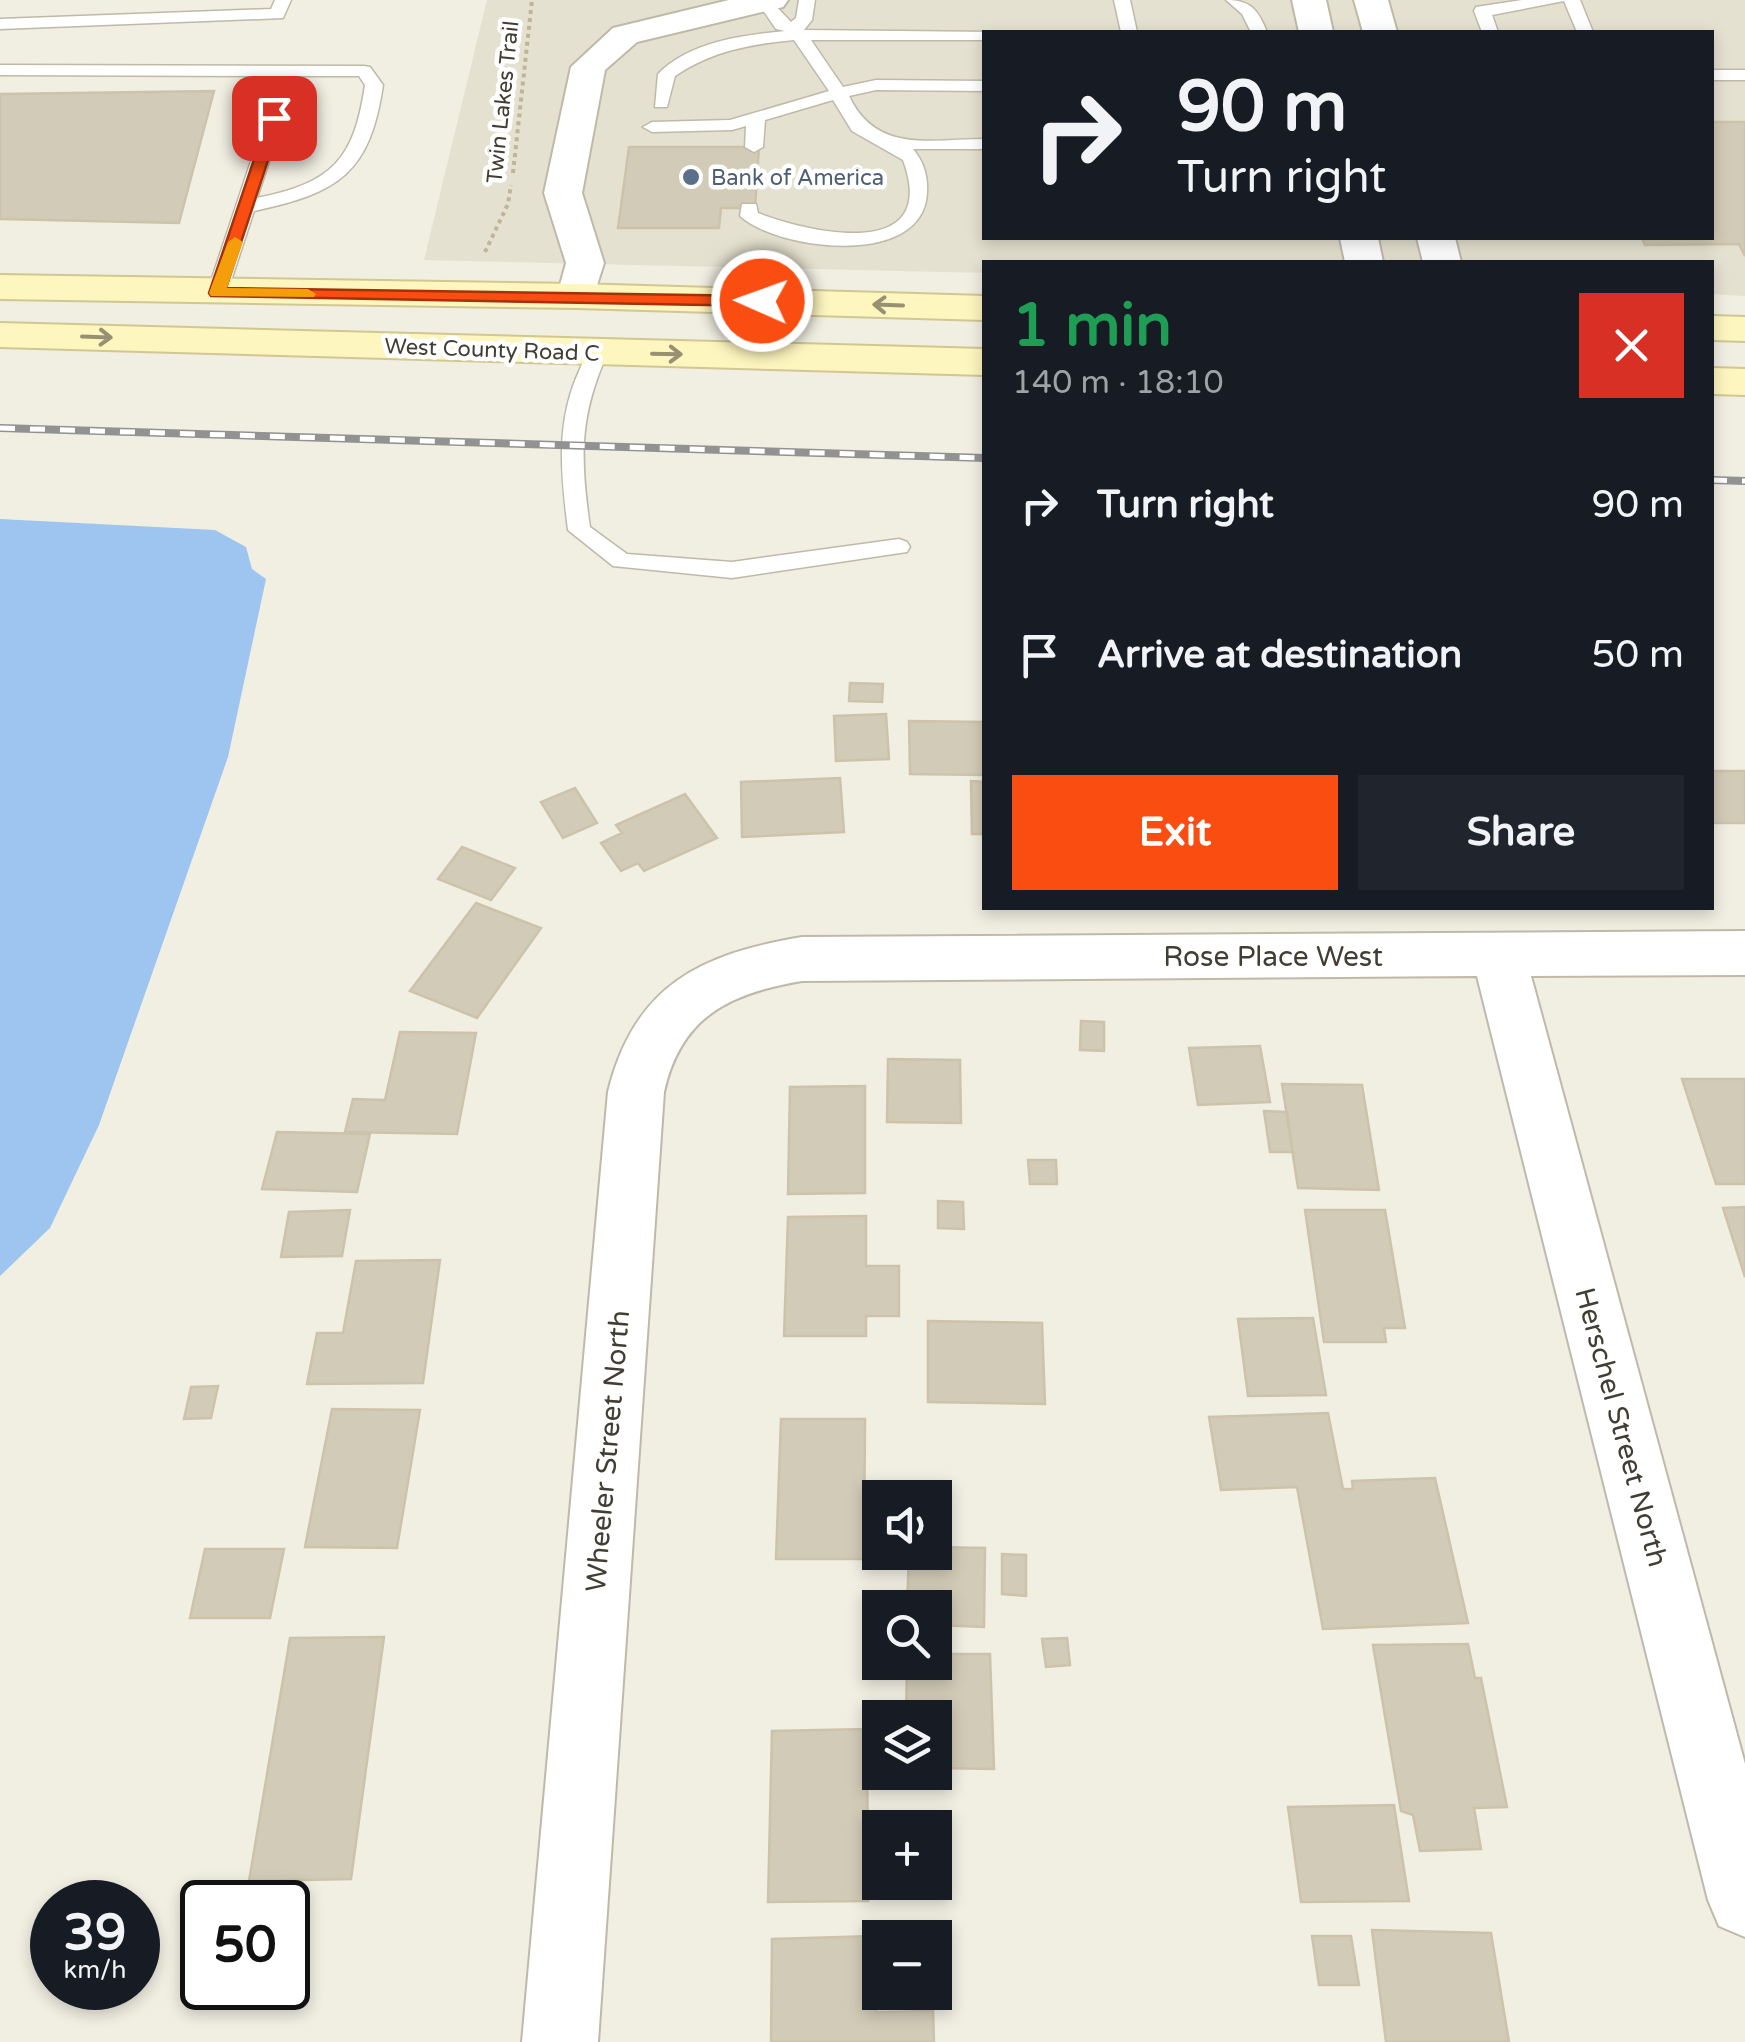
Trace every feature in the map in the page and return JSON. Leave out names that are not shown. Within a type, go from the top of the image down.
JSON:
[{"type":"main road","name":"West County Road C","points":[[0,288],[576,296],[982,308]]},
{"type":"main road","points":[[1714,328],[1745,329]]},
{"type":"main road","name":"West County Road C","points":[[0,334],[982,362]]},
{"type":"main road","points":[[1714,381],[1745,382]]},
{"type":"street","points":[[1309,0],[1316,30]]},
{"type":"street","points":[[1371,0],[1379,30]]},
{"type":"street","points":[[576,296],[585,263],[563,193],[588,66],[625,35],[767,1]]},
{"type":"street","name":"Rose Place West","points":[[802,959],[1745,954]]},
{"type":"street","name":"Herschel Street North","points":[[1498,955],[1745,1900]]},
{"type":"street","name":"Wheeler Street North","points":[[560,2042],[638,1077],[652,1042],[680,1006],[714,981],[756,965],[802,959]]},
{"type":"lane","points":[[0,24],[277,14],[283,0]]},
{"type":"lane","points":[[797,31],[804,20],[807,0]]},
{"type":"lane","points":[[1122,0],[1128,30]]},
{"type":"lane","points":[[1234,0],[1250,11],[1258,30]]},
{"type":"lane","points":[[1489,30],[1482,11],[1556,0]]},
{"type":"lane","points":[[1572,0],[1584,30]]},
{"type":"lane","points":[[749,208],[749,216],[804,238],[856,240],[901,228],[913,214],[918,197],[913,161],[896,144],[858,128],[797,31],[782,25],[767,1]]},
{"type":"lane","points":[[661,103],[667,74],[688,58],[758,38],[797,31],[982,35]]},
{"type":"lane","points":[[0,70],[364,71],[374,85],[372,105],[350,163],[332,182],[306,195],[248,206]]},
{"type":"lane","points":[[217,293],[284,86],[273,71]]},
{"type":"lane","points":[[1714,75],[1745,75]]},
{"type":"lane","points":[[652,127],[732,125],[876,85],[982,86]]},
{"type":"lane","points":[[754,147],[756,117]]},
{"type":"lane","points":[[896,144],[982,144]]},
{"type":"lane","points":[[598,352],[583,382],[567,446],[580,530],[621,560],[732,570],[899,547]]},
{"type":"path","name":"Twin Lakes Trail","points":[[480,263],[508,204],[532,0]]},
{"type":"shaded area","points":[[487,0],[1745,0],[1745,296],[1714,294],[1714,260],[982,260],[982,273],[424,260]]},
{"type":"water","points":[[0,519],[215,530],[246,547],[252,569],[266,579],[228,757],[99,1125],[50,1228],[0,1276]]},
{"type":"building","points":[[214,91],[179,223],[0,219],[0,94]]},
{"type":"building","points":[[1714,122],[1745,122],[1745,256],[1739,244],[1645,245],[1643,240],[1714,240]]},
{"type":"building","name":"Bank of America","points":[[629,147],[759,147],[755,208],[721,208],[719,228],[618,228]]},
{"type":"building","points":[[850,683],[883,684],[882,702],[849,701]]},
{"type":"building","points":[[886,714],[889,759],[836,761],[834,716]]},
{"type":"building","points":[[909,721],[982,722],[982,775],[910,774]]},
{"type":"building","points":[[1714,771],[1745,771],[1745,823],[1714,823]]},
{"type":"building","points":[[840,778],[844,832],[742,837],[741,782]]},
{"type":"building","points":[[971,781],[982,782],[982,834],[972,834]]},
{"type":"building","points":[[575,788],[597,823],[563,838],[541,802]]},
{"type":"building","points":[[685,794],[717,838],[644,871],[638,863],[621,871],[601,843],[622,833],[616,825]]},
{"type":"building","points":[[462,847],[515,868],[491,900],[438,879]]},
{"type":"building","points":[[476,903],[541,928],[477,1018],[410,991]]},
{"type":"building","points":[[1081,1021],[1104,1022],[1104,1051],[1080,1050]]},
{"type":"building","points":[[400,1032],[476,1033],[457,1134],[345,1132],[353,1099],[385,1100]]},
{"type":"building","points":[[1260,1046],[1270,1102],[1198,1105],[1189,1048]]},
{"type":"building","points":[[888,1059],[960,1060],[961,1123],[887,1122]]},
{"type":"building","points":[[1682,1079],[1745,1079],[1745,1184],[1716,1184]]},
{"type":"building","points":[[1282,1084],[1362,1085],[1379,1190],[1298,1188]]},
{"type":"building","points":[[865,1086],[865,1193],[788,1194],[790,1087]]},
{"type":"building","points":[[1264,1111],[1287,1112],[1293,1152],[1270,1152]]},
{"type":"building","points":[[277,1132],[370,1134],[357,1192],[262,1189]]},
{"type":"building","points":[[1028,1160],[1056,1160],[1057,1184],[1030,1184]]},
{"type":"building","points":[[938,1201],[963,1202],[964,1229],[938,1228]]},
{"type":"building","points":[[1745,1207],[1745,1277],[1723,1208]]},
{"type":"building","points":[[350,1210],[342,1256],[281,1257],[289,1212]]},
{"type":"building","points":[[1305,1210],[1385,1210],[1405,1328],[1384,1328],[1386,1342],[1324,1342]]},
{"type":"building","points":[[866,1216],[866,1266],[899,1266],[899,1316],[866,1316],[866,1336],[784,1336],[788,1217]]},
{"type":"building","points":[[440,1260],[423,1383],[307,1384],[317,1333],[343,1333],[356,1261]]},
{"type":"building","points":[[1313,1318],[1326,1395],[1248,1396],[1238,1319]]},
{"type":"building","points":[[928,1321],[1042,1323],[1045,1404],[928,1402]]},
{"type":"building","points":[[218,1386],[211,1418],[184,1419],[191,1387]]},
{"type":"building","points":[[332,1409],[420,1410],[397,1548],[305,1547]]},
{"type":"building","points":[[1328,1413],[1343,1489],[1353,1489],[1352,1481],[1435,1478],[1468,1623],[1323,1629],[1297,1487],[1221,1490],[1209,1417]]},
{"type":"building","points":[[781,1419],[865,1419],[862,1559],[776,1559]]},
{"type":"building","points":[[952,1547],[985,1548],[984,1627],[952,1626],[952,1590],[908,1590],[908,1570],[952,1570]]},
{"type":"building","points":[[205,1549],[284,1549],[270,1618],[190,1618]]},
{"type":"building","points":[[1002,1554],[1026,1555],[1026,1596],[1002,1594]]},
{"type":"building","points":[[384,1637],[351,1879],[249,1880],[290,1638]]},
{"type":"building","points":[[1067,1638],[1070,1665],[1046,1667],[1042,1639]]},
{"type":"building","points":[[1468,1644],[1475,1678],[1481,1678],[1507,1807],[1474,1808],[1481,1849],[1420,1851],[1413,1815],[1401,1811],[1373,1645]]},
{"type":"building","points":[[952,1654],[990,1654],[994,1769],[952,1768],[952,1700],[906,1700],[907,1680],[952,1680]]},
{"type":"building","points":[[862,1729],[862,1790],[867,1790],[867,1810],[862,1810],[862,1900],[868,1901],[768,1902],[772,1731]]},
{"type":"building","points":[[1394,1805],[1409,1901],[1301,1902],[1288,1807]]},
{"type":"building","points":[[1372,1930],[1491,1933],[1509,2042],[1386,2042]]},
{"type":"building","points":[[862,1936],[862,2010],[933,2011],[934,2042],[771,2042],[772,1939]]},
{"type":"building","points":[[1312,1936],[1351,1936],[1359,1985],[1319,1985]]},
{"type":"railway","points":[[0,428],[982,458]]},
{"type":"railway","points":[[1714,480],[1745,481]]},
{"type":"slow traffic","points":[[235,242],[217,293],[308,294]]},
{"type":"place","name":"Bank of America","points":[[691,177]]},
{"type":"route","points":[[274,118],[217,293],[762,301]]}]
